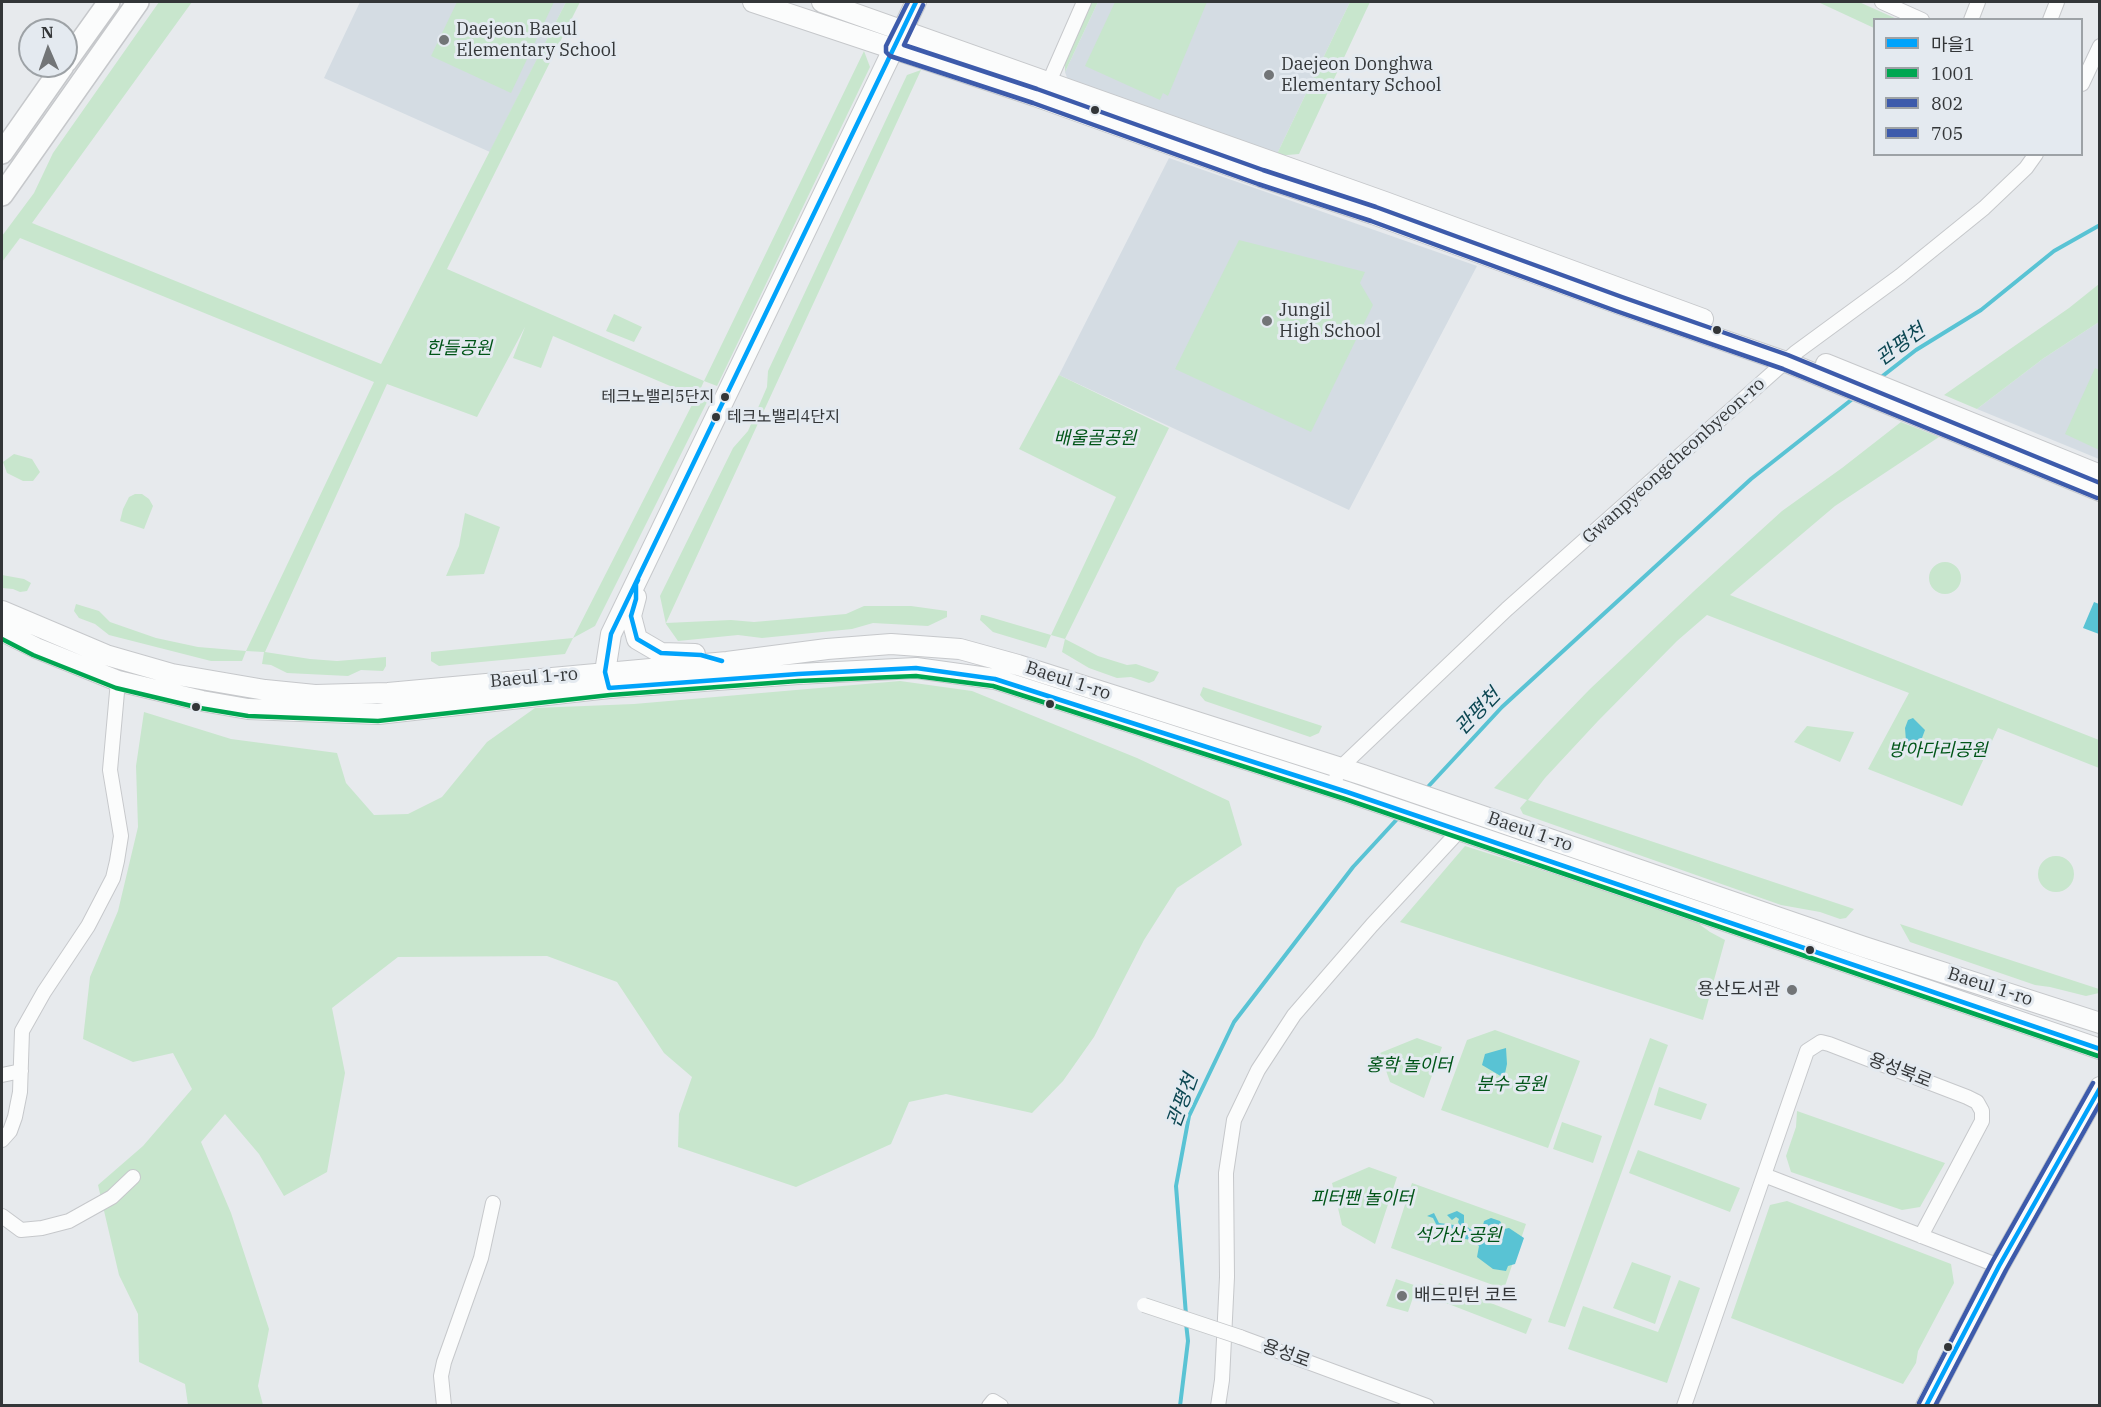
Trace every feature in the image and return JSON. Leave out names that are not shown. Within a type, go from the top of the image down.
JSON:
[{"type":"main road","points":[[78,45],[109,2]]},
{"type":"main road","points":[[2,195],[35,145],[138,2]]},
{"type":"main road","points":[[753,2],[1373,214],[1619,304],[1791,358]]},
{"type":"main road","points":[[822,2],[1363,194],[1822,369],[1918,409],[2100,492]]},
{"type":"main road","points":[[607,680],[611,634],[916,2]]},
{"type":"main road","points":[[2,153],[55,78]]},
{"type":"main road","points":[[35,106],[34,119],[22,140],[27,146],[35,145]]},
{"type":"main road","points":[[1918,409],[2100,475]]},
{"type":"main road","points":[[636,584],[636,598],[631,616],[637,639],[661,652],[701,655],[727,662]]},
{"type":"main road","name":"Baeul 1-ro","points":[[2,611],[106,655],[172,674],[243,687],[315,695],[607,680],[916,668],[995,679],[1340,790],[2100,1049]]},
{"type":"main road","name":"Baeul 1-ro","points":[[2,631],[36,648],[118,681],[202,701],[248,709],[378,714],[827,649],[891,644],[960,649],[1018,665],[1363,775],[1864,947],[2100,1023]]},
{"type":"main road","points":[[1926,1406],[1999,1266],[2100,1087]]},
{"type":"street","points":[[1049,82],[1084,2]]},
{"type":"street","points":[[1882,2],[1918,18]]},
{"type":"street","points":[[1972,18],[1978,2]]},
{"type":"street","points":[[2051,18],[2057,2]]},
{"type":"street","points":[[2083,82],[2100,46]]},
{"type":"street","name":"Gwanpyeongcheonbyeon-ro","points":[[1340,790],[1340,768],[1507,609],[1791,358],[1900,276],[1984,208],[2026,168],[2035,156]]},
{"type":"street","points":[[2,1140],[15,1117],[21,1071],[22,1031],[44,992],[88,926],[113,878],[120,836],[110,770],[118,681]]},
{"type":"street","points":[[1218,1406],[1222,1380],[1227,1277],[1226,1173],[1234,1120],[1258,1070],[1294,1015],[1455,829]]},
{"type":"street","name":"용성북로","points":[[1684,1406],[1807,1051],[1821,1042],[1967,1097],[1977,1102],[1982,1111],[1982,1121],[1921,1236]]},
{"type":"street","points":[[2,1075],[21,1071]]},
{"type":"street","points":[[1764,1175],[1999,1266]]},
{"type":"street","points":[[2,1216],[21,1230],[42,1228],[69,1221],[112,1197],[133,1177]]},
{"type":"street","points":[[444,1406],[441,1376],[444,1362],[481,1258],[493,1203]]},
{"type":"street","name":"용성로","points":[[1144,1305],[1240,1337],[1427,1406]]},
{"type":"street","points":[[989,1406],[993,1401],[1001,1406]]},
{"type":"shaded area","name":"Daejeon Baeul Elementary School","points":[[360,2],[566,2],[490,152],[324,78]]},
{"type":"shaded area","points":[[1098,2],[1350,2],[1276,156],[1069,83],[1065,72]]},
{"type":"shaded area","name":"Jungil High School","points":[[1169,158],[1477,266],[1349,510],[1059,375]]},
{"type":"shaded area","points":[[2099,322],[2099,459],[1977,409],[2044,358]]},
{"type":"green space","name":"한들공원","points":[[159,2],[192,2],[32,223],[381,364],[566,2],[580,2],[447,269],[704,381],[697,397],[707,402],[595,626],[573,638],[696,397],[553,336],[541,368],[513,358],[525,327],[477,417],[387,384],[265,652],[337,661],[386,657],[386,666],[383,671],[361,670],[348,676],[287,673],[271,665],[262,664],[264,652],[246,651],[374,382],[20,238],[2,262],[2,236],[34,193],[53,153]]},
{"type":"green space","points":[[457,2],[554,2],[511,93],[431,56]]},
{"type":"green space","points":[[1092,2],[1098,2],[1065,72],[1065,59]]},
{"type":"green space","points":[[1115,2],[1207,2],[1168,96],[1163,93],[1160,100],[1085,66]]},
{"type":"green space","points":[[1350,2],[1370,2],[1299,154],[1276,156]]},
{"type":"green space","points":[[1818,2],[1859,2],[1895,18],[1873,18],[1873,28]]},
{"type":"green space","points":[[864,51],[870,67],[717,386],[704,381]]},
{"type":"green space","points":[[921,70],[666,623],[731,620],[754,622],[846,614],[864,606],[911,606],[947,611],[947,617],[928,626],[873,623],[852,629],[762,638],[738,635],[678,641],[666,624],[660,596],[733,448],[748,431],[767,387],[768,371],[907,75]]},
{"type":"green space","points":[[1239,240],[1365,272],[1360,283],[1373,305],[1311,432],[1175,369]]},
{"type":"green space","points":[[2099,284],[2099,322],[2044,358],[1977,409],[1944,395],[2069,308]]},
{"type":"green space","points":[[614,314],[642,327],[634,342],[606,331]]},
{"type":"green space","points":[[2095,368],[2099,370],[2099,450],[2065,434]]},
{"type":"green space","name":"배울골공원","points":[[1059,375],[1169,428],[1065,639],[1051,635],[1116,497],[1019,449]]},
{"type":"green space","name":"방아다리공원","points":[[1901,422],[1939,437],[1835,506],[1730,595],[2099,740],[2099,768],[1998,728],[1962,806],[1868,769],[1909,693],[1707,615],[1677,641],[1598,721],[1545,778],[1528,800],[1854,909],[1846,918],[1840,919],[1820,912],[1781,905],[1523,814],[1520,808],[1527,800],[1494,788],[1590,689],[1782,511]]},
{"type":"green space","points":[[14,454],[32,459],[40,472],[33,481],[23,481],[7,473],[3,462]]},
{"type":"green space","points":[[142,494],[153,506],[144,529],[120,521],[129,497]]},
{"type":"green space","points":[[465,513],[500,527],[484,574],[446,576],[459,546]]},
{"type":"green space","points":[[1945,562],[1956,567],[1961,578],[1956,589],[1945,594],[1934,589],[1929,578],[1934,567]]},
{"type":"green space","points":[[2,575],[24,579],[31,583],[27,591],[20,592],[2,588]]},
{"type":"green space","points":[[76,604],[99,611],[110,622],[156,638],[198,647],[246,651],[242,661],[211,661],[109,635],[95,624],[79,618],[74,611]]},
{"type":"green space","points":[[981,615],[983,615],[1051,635],[1046,648],[993,632],[980,620]]},
{"type":"green space","points":[[573,638],[565,654],[439,666],[431,661],[431,652]]},
{"type":"green space","points":[[1065,639],[1098,656],[1127,665],[1136,664],[1159,672],[1154,681],[1149,683],[1131,677],[1117,678],[1089,668],[1062,652]]},
{"type":"green space","points":[[900,681],[972,691],[1137,758],[1229,801],[1242,845],[1177,888],[1144,940],[1094,1037],[1063,1081],[1032,1113],[946,1094],[909,1102],[891,1144],[796,1187],[678,1147],[679,1114],[692,1077],[664,1053],[617,982],[547,956],[398,957],[332,1008],[345,1073],[327,1172],[284,1196],[259,1154],[225,1114],[201,1142],[231,1213],[269,1329],[258,1386],[263,1405],[188,1405],[185,1384],[139,1362],[138,1314],[119,1275],[98,1185],[143,1146],[192,1089],[173,1053],[133,1062],[83,1039],[90,977],[118,911],[138,827],[136,766],[144,712],[231,739],[337,753],[346,783],[374,815],[408,814],[442,797],[487,742],[535,708],[634,704]]},
{"type":"green space","points":[[1203,687],[1322,726],[1319,733],[1310,737],[1205,701],[1200,695]]},
{"type":"green space","points":[[1807,726],[1854,732],[1840,762],[1794,742]]},
{"type":"green space","points":[[1465,846],[1691,918],[1725,940],[1703,1020],[1400,922]]},
{"type":"green space","points":[[2056,856],[2069,861],[2074,874],[2069,887],[2056,892],[2043,887],[2038,874],[2043,861]]},
{"type":"green space","points":[[1900,924],[2099,989],[2099,993],[2086,996],[2035,985],[1910,942]]},
{"type":"green space","name":"분수 공원","points":[[1495,1030],[1580,1061],[1548,1148],[1441,1110],[1467,1040]]},
{"type":"green space","name":"홍학 놀이터","points":[[1417,1038],[1442,1047],[1424,1098],[1390,1082],[1380,1053]]},
{"type":"green space","points":[[1650,1038],[1668,1045],[1565,1327],[1548,1322]]},
{"type":"green space","points":[[1659,1087],[1707,1104],[1701,1120],[1654,1105]]},
{"type":"green space","points":[[1797,1111],[1945,1163],[1920,1207],[1902,1210],[1791,1172],[1786,1156],[1796,1127]]},
{"type":"green space","points":[[1562,1122],[1602,1136],[1593,1163],[1553,1149]]},
{"type":"green space","points":[[1638,1150],[1740,1188],[1730,1212],[1629,1173]]},
{"type":"green space","name":"피터팬 놀이터","points":[[1369,1167],[1397,1177],[1375,1244],[1342,1225],[1332,1183]]},
{"type":"green space","name":"석가산 공원","points":[[1412,1183],[1526,1224],[1504,1289],[1391,1248]]},
{"type":"green space","points":[[1787,1201],[1951,1264],[1954,1283],[1918,1351],[1916,1363],[1903,1384],[1731,1318],[1770,1205]]},
{"type":"green space","points":[[1632,1262],[1671,1276],[1655,1324],[1613,1308]]},
{"type":"green space","name":"배드민턴 코트","points":[[1396,1279],[1417,1286],[1408,1312],[1386,1306]]},
{"type":"green space","points":[[1679,1280],[1700,1288],[1667,1383],[1568,1349],[1583,1306],[1658,1332]]},
{"type":"green space","points":[[1439,1283],[1532,1319],[1526,1334],[1433,1298]]},
{"type":"water","points":[[2094,602],[2099,604],[2099,634],[2083,628]]},
{"type":"water","points":[[1913,718],[1925,730],[1922,738],[1915,741],[1917,746],[1911,749],[1906,741],[1905,728],[1908,720]]},
{"type":"water","points":[[1506,1048],[1507,1064],[1504,1078],[1482,1065],[1485,1054]]},
{"type":"water","points":[[1457,1211],[1464,1215],[1464,1224],[1470,1229],[1484,1234],[1485,1231],[1482,1230],[1484,1221],[1491,1218],[1500,1221],[1504,1229],[1509,1228],[1524,1238],[1515,1264],[1508,1266],[1506,1271],[1493,1269],[1477,1257],[1479,1246],[1470,1240],[1457,1237],[1448,1225],[1437,1226],[1433,1218],[1427,1216],[1434,1213],[1439,1223],[1454,1225],[1461,1236],[1466,1232],[1461,1228],[1459,1219],[1456,1217],[1452,1220],[1447,1215]]},
{"type":"waterway","name":"관평천","points":[[1880,378],[1916,350],[1981,310],[2054,251],[2100,225]]},
{"type":"waterway","name":"관평천","points":[[1425,790],[1502,707],[1751,479],[1855,397]]},
{"type":"waterway","name":"관평천","points":[[1186,1315],[1176,1186],[1189,1116],[1234,1022],[1353,867],[1399,817]]},
{"type":"waterway","name":"관평천","points":[[1180,1406],[1188,1341],[1186,1323]]},
{"type":"transit line","name":"802","points":[[908,2],[886,46],[886,52],[890,56],[1033,103],[1258,184],[1371,221],[1616,311],[1783,369],[2097,498]]},
{"type":"transit line","name":"마을1","points":[[916,2],[611,634],[605,672],[609,688],[916,668],[995,679],[1347,792],[2100,1049]]},
{"type":"transit line","name":"705","points":[[923,5],[904,45],[1376,207],[1788,355],[2100,483]]},
{"type":"transit line","name":"마을1","points":[[638,580],[631,616],[637,639],[661,653],[701,655],[722,661]]},
{"type":"transit line","name":"1001","points":[[2,639],[33,655],[116,688],[200,708],[248,716],[378,721],[610,695],[798,681],[916,676],[993,686],[1345,799],[2098,1056]]},
{"type":"transit line","name":"705","points":[[1919,1403],[1992,1262],[2093,1083]]},
{"type":"transit line","name":"마을1","points":[[1926,1406],[1999,1266],[2100,1088]]},
{"type":"transit line","name":"802","points":[[1935,1406],[2006,1270],[2100,1103]]},
{"type":"place","name":"Daejeon Baeul Elementary School","points":[[444,40]]},
{"type":"place","name":"Daejeon Donghwa Elementary School","points":[[1269,75]]},
{"type":"place","name":"Jungil High School","points":[[1267,321]]},
{"type":"place","name":"테크노밸리5단지","points":[[725,397]]},
{"type":"place","name":"테크노밸리4단지","points":[[716,417]]},
{"type":"place","name":"용산도서관","points":[[1792,990]]},
{"type":"place","name":"배드민턴 코트","points":[[1402,1296]]}]
